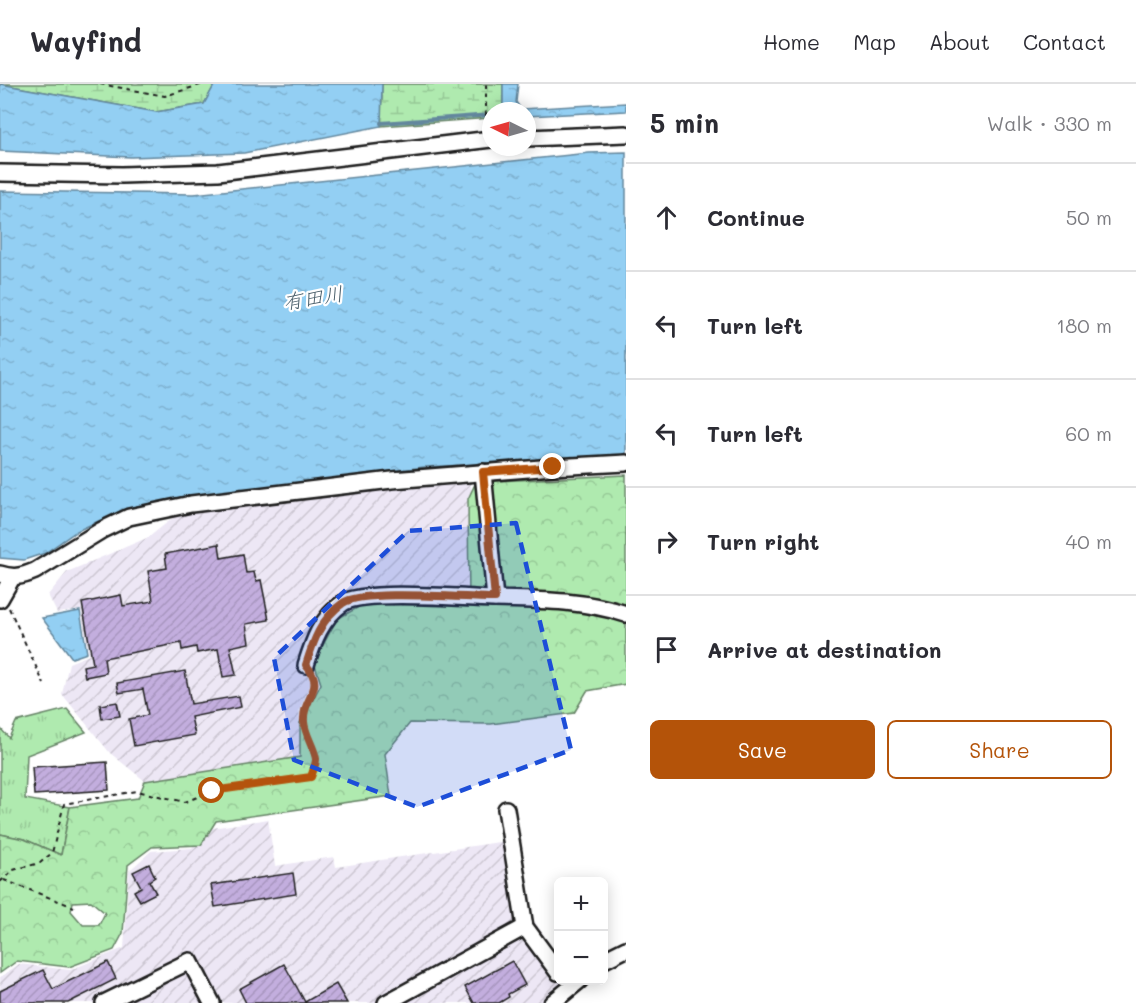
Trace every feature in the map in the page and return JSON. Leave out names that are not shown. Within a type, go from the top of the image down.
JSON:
[{"type":"street","points":[[0,173],[122,175],[218,172],[482,133]]},
{"type":"street","points":[[536,138],[626,134]]},
{"type":"street","points":[[4,585],[34,571],[102,530],[129,517],[191,504],[392,480],[626,463]]},
{"type":"street","points":[[483,472],[495,598]]},
{"type":"street","points":[[306,665],[316,633],[332,612],[344,601],[361,597],[396,595],[561,600],[608,608],[626,614]]},
{"type":"street","points":[[506,809],[525,927],[554,967]]},
{"type":"street","points":[[386,1003],[525,927]]},
{"type":"street","points":[[608,958],[626,949]]},
{"type":"street","points":[[104,1003],[190,961],[212,1003]]},
{"type":"street","points":[[552,1003],[575,985]]},
{"type":"path","points":[[100,84],[165,96],[203,84]]},
{"type":"path","points":[[486,84],[486,102]]},
{"type":"path","points":[[4,585],[11,616],[44,684]]},
{"type":"path","points":[[74,907],[2,881],[13,870],[40,863],[52,853],[64,804],[137,791],[185,802],[212,791],[311,777],[316,760],[304,724],[304,711],[315,686],[314,674],[306,665]]},
{"type":"highlighted area","points":[[516,523],[571,750],[417,807],[294,760],[274,658],[408,531]]},
{"type":"shaded area","points":[[470,480],[483,589],[368,587],[335,597],[301,656],[311,683],[299,710],[300,757],[145,781],[110,753],[62,694],[69,663],[89,655],[81,610],[57,613],[48,595],[67,572],[149,537],[178,514],[399,485]]},
{"type":"shaded area","points":[[268,819],[275,866],[334,857],[336,867],[519,839],[531,917],[554,950],[554,985],[563,985],[542,1003],[0,1003],[0,977],[19,964],[70,970],[124,948],[129,871],[151,851],[192,848],[206,829]]},
{"type":"green space","points":[[0,84],[215,84],[204,104],[156,112]]},
{"type":"green space","points":[[382,84],[503,84],[503,102],[482,102],[482,119],[381,126]]},
{"type":"green space","points":[[626,475],[626,684],[587,691],[574,713],[491,724],[410,723],[385,754],[391,796],[216,821],[201,845],[152,847],[128,865],[123,933],[114,950],[69,967],[17,961],[0,973],[0,834],[24,839],[61,855],[70,807],[138,798],[145,781],[300,757],[300,723],[321,684],[314,662],[337,619],[366,603],[469,603],[468,499],[476,482]],"holes":[[[91,901],[105,913],[99,925],[83,925],[71,911],[73,902]]]},
{"type":"green space","points":[[67,709],[86,732],[27,755],[25,799],[70,807],[61,855],[24,839],[0,834],[0,728],[9,738],[16,722]]},
{"type":"water","points":[[0,84],[156,112],[204,104],[215,84],[382,84],[381,126],[244,153],[131,157],[0,151]]},
{"type":"water","points":[[503,84],[518,84],[516,102],[503,102]]},
{"type":"water","points":[[626,103],[626,111],[536,116],[536,108]]},
{"type":"water","name":"有田川","points":[[626,152],[626,457],[424,467],[176,499],[120,511],[77,531],[45,553],[24,560],[0,558],[0,191],[194,194],[589,153]]},
{"type":"water","points":[[80,611],[87,653],[72,658],[42,618]]},
{"type":"building","points":[[219,544],[221,558],[243,554],[246,573],[254,572],[256,581],[261,580],[269,620],[246,624],[249,643],[230,647],[236,675],[223,677],[218,649],[197,653],[196,647],[182,650],[181,643],[104,658],[106,673],[85,677],[83,666],[93,664],[82,603],[121,595],[123,606],[153,601],[148,571],[167,568],[165,554]]},
{"type":"building","points":[[185,671],[191,704],[239,696],[241,707],[191,717],[195,735],[134,746],[129,719],[148,715],[143,689],[119,693],[117,683]]},
{"type":"building","points":[[117,702],[120,716],[102,719],[100,705]]},
{"type":"building","points":[[107,762],[109,790],[34,795],[32,767]]},
{"type":"building","points":[[149,864],[155,877],[149,881],[156,893],[140,901],[134,891],[141,887],[133,872]]},
{"type":"building","points":[[293,873],[296,894],[215,907],[211,885]]},
{"type":"building","points":[[512,961],[525,985],[508,994],[509,997],[499,1003],[474,1003],[465,987]]},
{"type":"building","points":[[108,962],[116,979],[68,1003],[0,1003],[0,991],[43,970],[53,989]]},
{"type":"building","points":[[284,964],[305,1002],[336,984],[347,1003],[246,1003],[239,989]]},
{"type":"waterway","points":[[381,123],[482,116]]},
{"type":"route","points":[[212,791],[311,777],[316,760],[304,724],[304,711],[315,686],[314,674],[306,665],[316,633],[332,612],[344,601],[361,597],[396,595],[495,598],[483,472],[553,467]]}]
